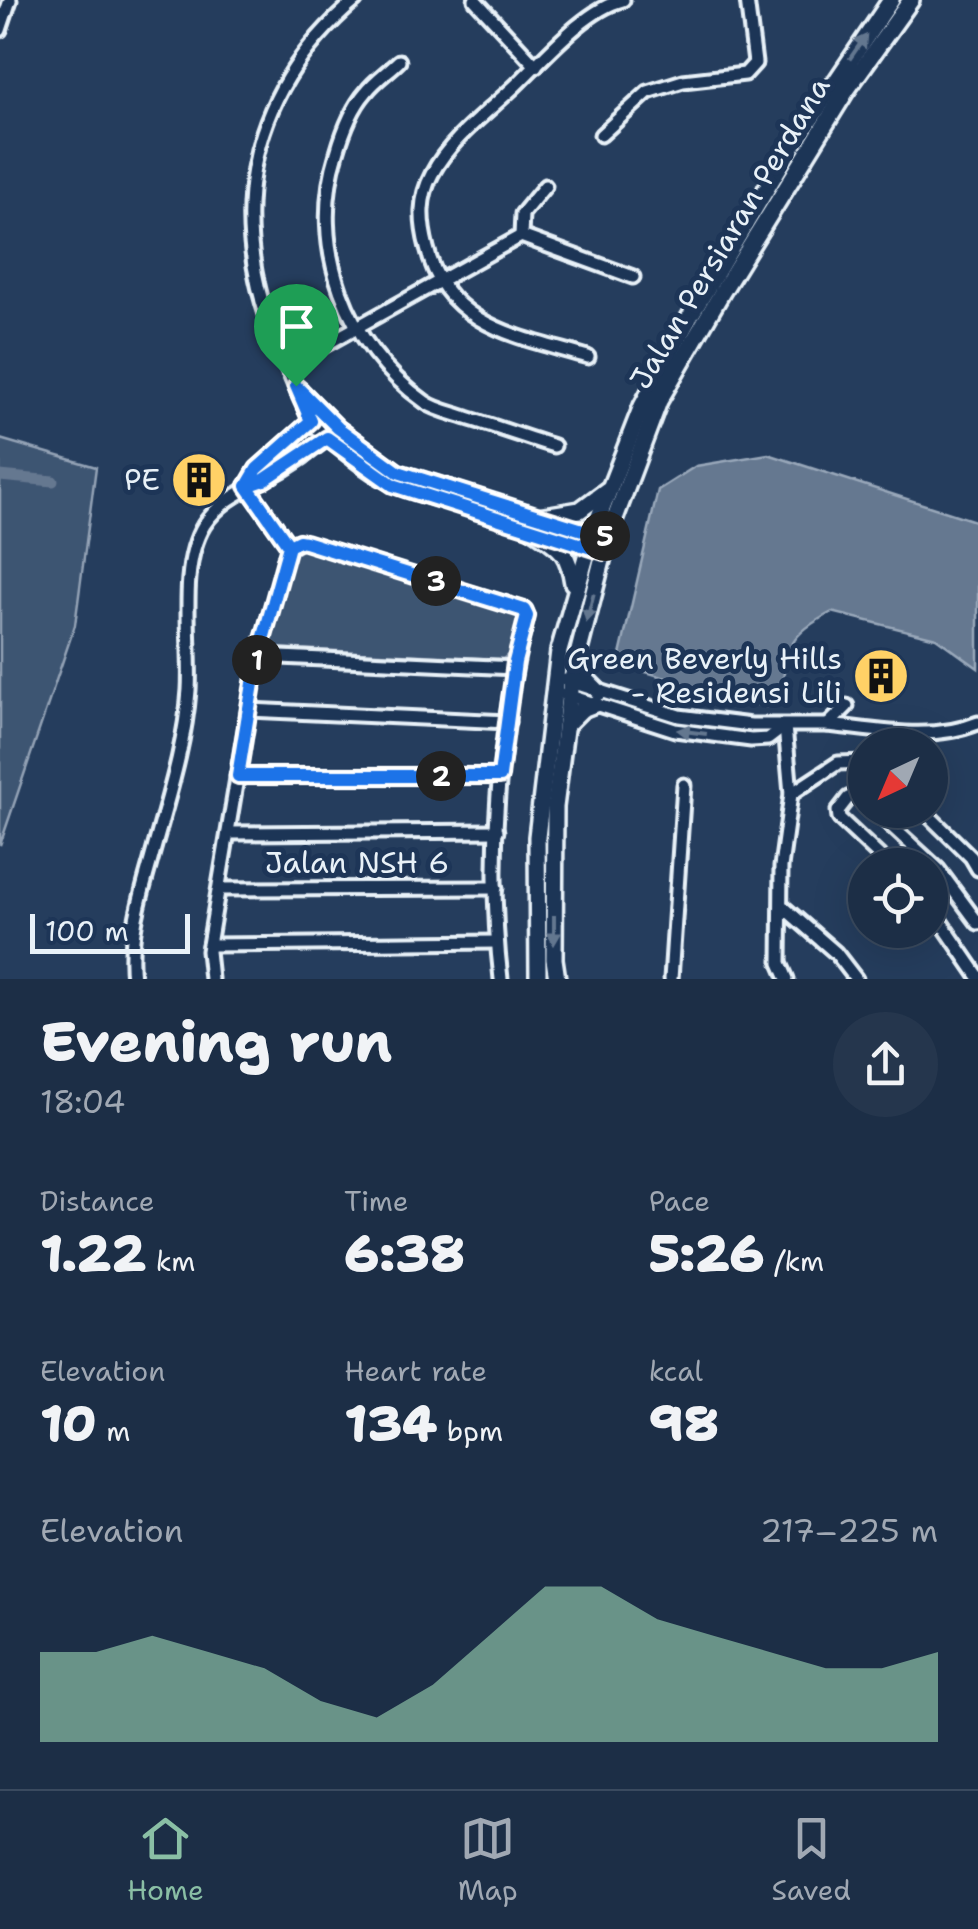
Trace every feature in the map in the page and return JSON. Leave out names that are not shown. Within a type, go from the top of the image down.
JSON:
[{"type":"main road","name":"Jalan Persiaran Perdana","points":[[538,979],[536,838],[563,687],[578,657],[612,485],[642,406],[688,320],[799,135],[891,0]]},
{"type":"main road","name":"Jalan Persiaran Perdana","points":[[557,979],[555,807],[565,725],[559,652],[575,592],[659,401],[846,92],[911,0]]},
{"type":"main road","points":[[575,592],[571,564],[563,550],[536,523],[580,510],[612,485]]},
{"type":"main road","points":[[565,725],[597,698],[578,657]]},
{"type":"street","points":[[1,25],[8,0]]},
{"type":"street","points":[[356,0],[305,52],[285,79],[268,115],[255,160],[251,202],[255,281],[265,319],[311,421],[327,438],[393,485],[598,542]]},
{"type":"street","points":[[475,0],[536,66]]},
{"type":"street","points":[[588,357],[501,331],[471,316],[439,280],[422,227],[422,201],[433,172],[451,148],[605,2],[623,0]]},
{"type":"street","points":[[601,135],[648,92],[684,81],[752,70],[756,63],[748,0]]},
{"type":"street","points":[[400,60],[366,92],[345,126],[329,189],[327,240],[338,289],[354,326],[397,380],[429,405],[554,446]]},
{"type":"street","points":[[521,236],[522,214],[545,186]]},
{"type":"street","points":[[287,366],[521,236],[633,277]]},
{"type":"street","points":[[296,386],[338,428],[398,472],[536,523]]},
{"type":"street","points":[[133,979],[130,956],[135,923],[183,736],[189,673],[190,570],[196,542],[206,523],[247,486],[257,469],[322,412]]},
{"type":"street","points":[[247,486],[264,480],[338,428]]},
{"type":"street","points":[[247,486],[289,546]]},
{"type":"street","points":[[211,979],[209,945],[259,656],[289,546],[299,541],[524,610],[527,616],[515,668],[500,776],[496,942],[501,979]]},
{"type":"street","points":[[259,656],[515,668]]},
{"type":"street","points":[[563,687],[676,730],[751,740],[768,739],[785,726],[957,732],[978,724]]},
{"type":"street","points":[[828,725],[847,706]]},
{"type":"street","points":[[249,710],[508,722]]},
{"type":"street","points":[[785,726],[791,794],[781,867],[780,963],[787,979]]},
{"type":"street","points":[[791,794],[838,763],[848,763]]},
{"type":"street","points":[[238,776],[500,776]]},
{"type":"street","points":[[671,979],[684,785]]},
{"type":"street","points":[[848,798],[838,811],[848,826]]},
{"type":"street","points":[[850,828],[871,848]]},
{"type":"street","points":[[894,828],[938,869],[978,923]]},
{"type":"street","points":[[941,828],[978,869]]},
{"type":"street","points":[[228,833],[497,832]]},
{"type":"street","name":"Jalan NSH 6","points":[[218,889],[496,888]]},
{"type":"street","points":[[782,906],[836,954],[856,979]]},
{"type":"street","points":[[948,932],[978,976]]},
{"type":"street","points":[[209,945],[496,942]]},
{"type":"shaded area","points":[[0,439],[96,467],[75,625],[0,845]]},
{"type":"shaded area","points":[[768,454],[978,522],[978,668],[936,638],[832,612],[798,636],[788,654],[781,696],[765,707],[618,664],[658,490],[696,466]]},
{"type":"shaded area","points":[[306,547],[514,610],[520,623],[514,650],[503,659],[275,648],[268,638],[295,554]]},
{"type":"waterway","points":[[0,476],[53,481]]},
{"type":"place","name":"PE","points":[[199,480]]},
{"type":"place","name":"Green Beverly Hills - Residensi Lili","points":[[881,676]]},
{"type":"route","points":[[296,386],[311,421],[257,469],[247,486],[289,546],[256,665],[238,776],[500,776],[515,662],[527,616],[524,610],[305,542],[289,546],[247,486],[264,480],[327,438],[393,485],[604,552],[608,538],[398,472],[338,428],[296,386]]}]
